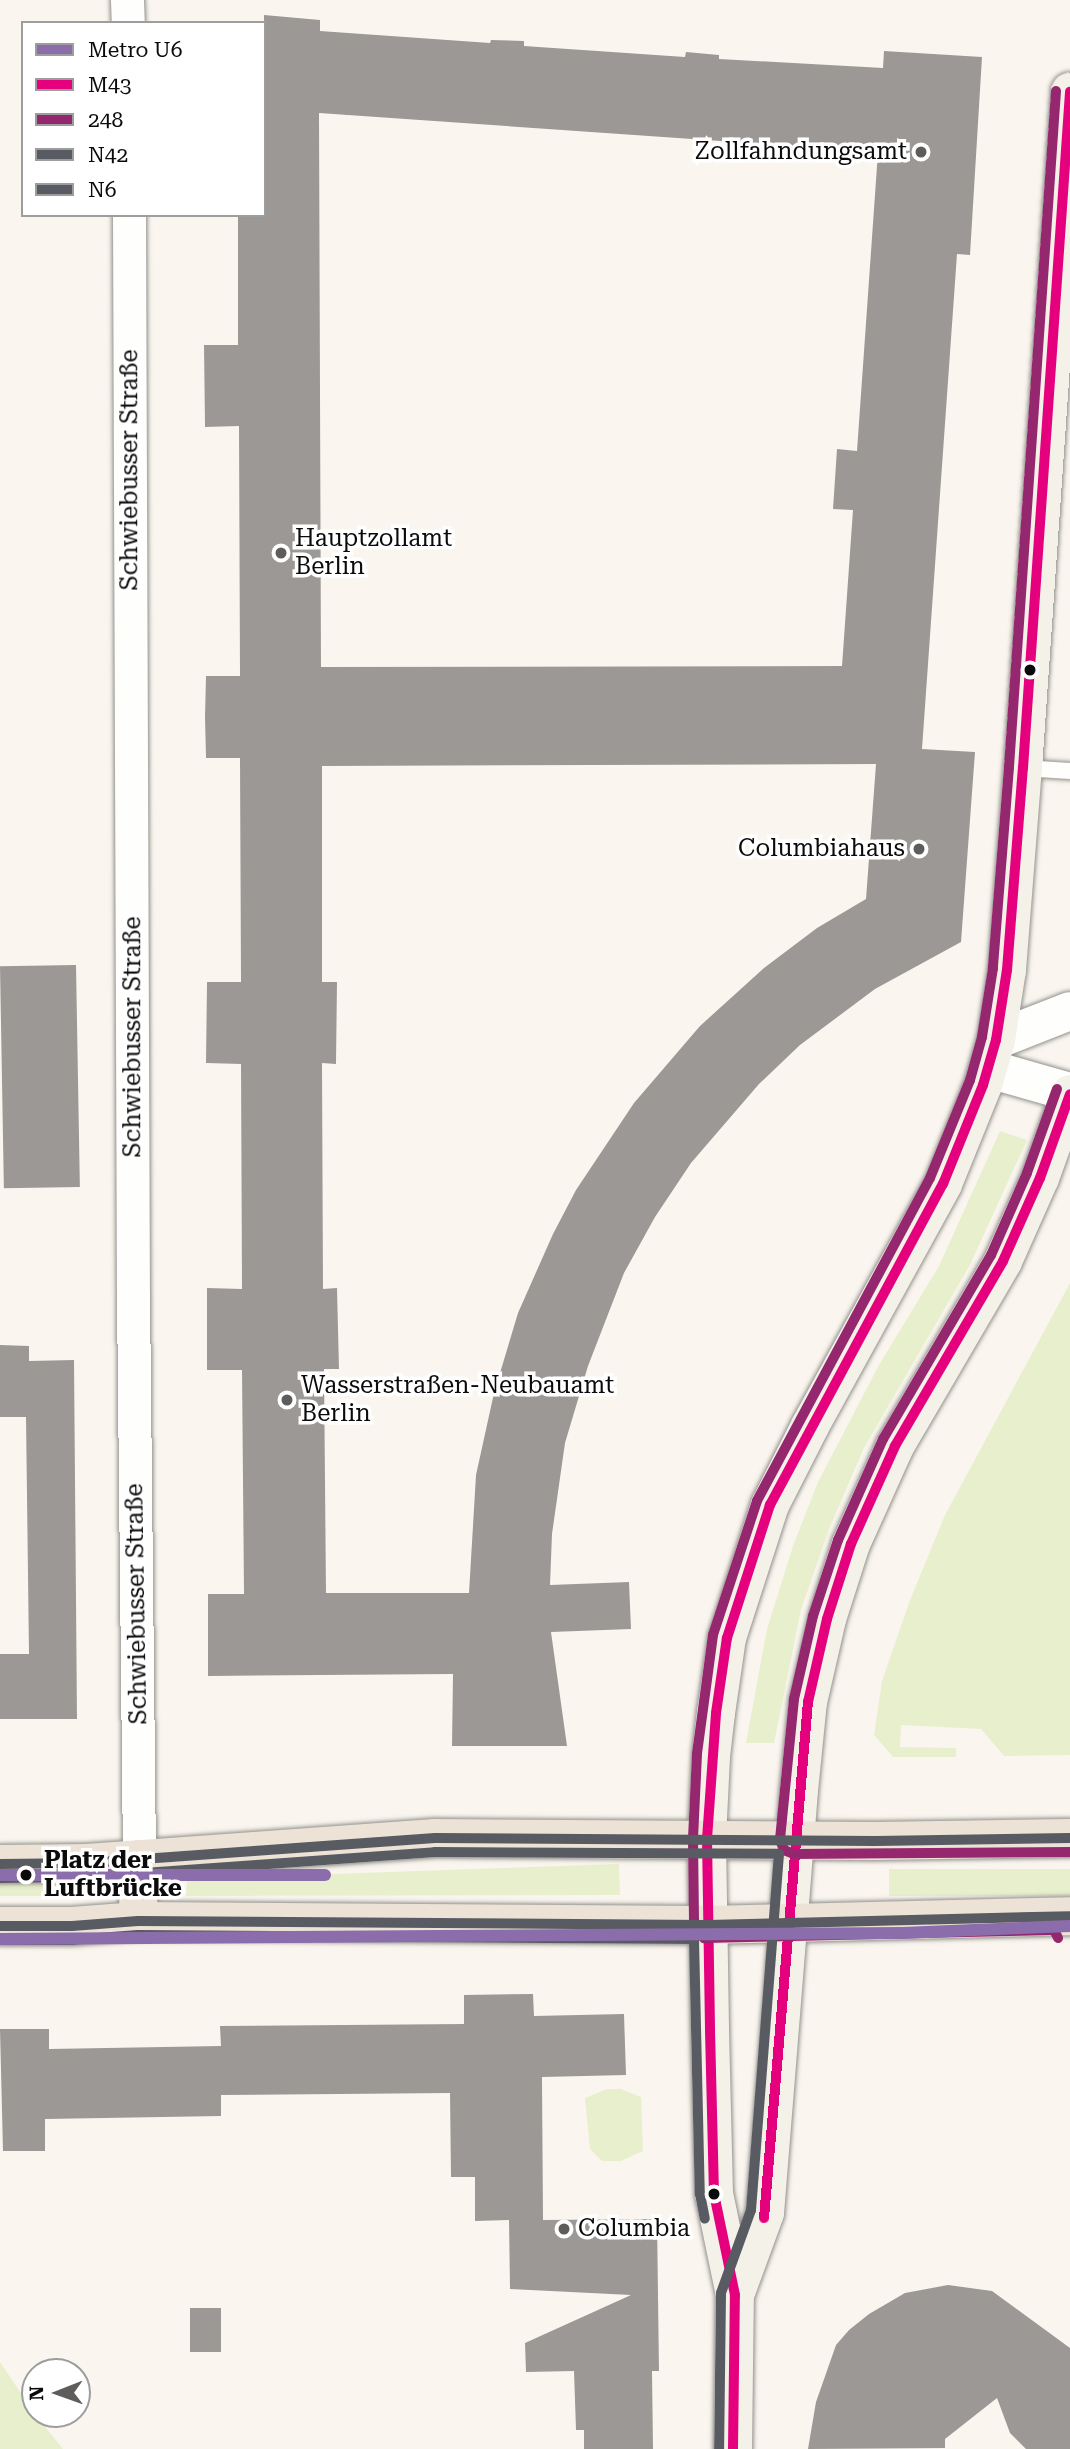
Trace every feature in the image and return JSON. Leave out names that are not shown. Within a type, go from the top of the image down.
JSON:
[{"type":"main road","points":[[733,2449],[735,2295],[714,2194],[707,1839],[711,1756],[727,1638],[770,1505],[810,1426],[943,1184],[992,1055],[1007,970],[1070,92]]},
{"type":"main road","points":[[735,2295],[765,2213],[794,1840],[808,1702],[827,1619],[851,1544],[895,1446],[1003,1261],[1040,1178],[1070,1093]]},
{"type":"main road","points":[[0,1864],[87,1863],[435,1838],[1070,1838]]},
{"type":"main road","points":[[138,1922],[139,1859]]},
{"type":"main road","points":[[0,1926],[88,1926],[138,1922],[708,1925],[1067,1921]]},
{"type":"street","points":[[127,0],[128,21]]},
{"type":"street","name":"Schwiebusser Straße","points":[[129,217],[133,1295],[139,1859]]},
{"type":"street","points":[[992,1055],[1070,1011]]},
{"type":"street","points":[[992,1055],[1070,1093]]},
{"type":"lane","points":[[1023,768],[1070,771]]},
{"type":"green space","points":[[1000,1131],[1027,1140],[970,1265],[864,1448],[829,1529],[801,1610],[774,1743],[746,1743],[767,1629],[793,1546],[818,1482],[879,1365],[939,1266]]},
{"type":"green space","points":[[1070,1283],[1070,1755],[1004,1756],[981,1729],[901,1725],[900,1747],[956,1748],[956,1757],[893,1757],[874,1735],[882,1681],[910,1600],[945,1515]]},
{"type":"green space","points":[[619,1864],[620,1895],[186,1896],[187,1879]]},
{"type":"green space","points":[[889,1869],[1070,1869],[1070,1896],[889,1896]]},
{"type":"green space","points":[[0,1881],[75,1881],[75,1896],[0,1896]]},
{"type":"green space","points":[[607,2089],[621,2089],[641,2097],[643,2151],[621,2161],[602,2161],[590,2149],[585,2098]]},
{"type":"green space","points":[[0,2362],[21,2393],[21,2428],[46,2428],[63,2449],[0,2449]]},
{"type":"building","name":"Columbiahaus","points":[[264,15],[320,20],[320,31],[490,43],[491,40],[524,41],[524,46],[685,57],[686,52],[719,55],[719,59],[883,68],[884,51],[982,57],[970,255],[957,254],[922,749],[975,752],[961,942],[875,989],[800,1045],[759,1084],[691,1163],[655,1217],[624,1273],[588,1366],[565,1443],[552,1534],[550,1585],[629,1582],[631,1629],[551,1632],[567,1746],[452,1746],[453,1674],[208,1676],[208,1594],[244,1594],[242,1370],[207,1370],[207,1288],[242,1289],[241,1064],[206,1063],[207,982],[241,982],[240,758],[206,758],[205,717],[206,676],[240,676],[239,426],[205,427],[204,345],[238,345],[238,217],[266,217]],"holes":[[[319,113],[878,152],[857,451],[837,449],[833,509],[853,510],[842,666],[321,667]],[[876,764],[866,899],[817,928],[764,968],[700,1026],[634,1103],[576,1190],[518,1313],[494,1393],[476,1475],[469,1593],[326,1593],[324,1369],[339,1369],[337,1288],[323,1289],[322,1063],[336,1064],[337,982],[322,982],[322,766]]]},
{"type":"building","points":[[76,965],[80,1187],[4,1188],[0,966]]},
{"type":"building","points":[[0,1345],[29,1346],[29,1361],[74,1360],[77,1719],[0,1719],[0,1654],[29,1654],[26,1417],[0,1417]]},
{"type":"building","points":[[533,1994],[534,2016],[624,2014],[626,2075],[542,2077],[543,2220],[657,2219],[659,2371],[652,2371],[653,2449],[584,2449],[584,2430],[576,2430],[574,2371],[526,2372],[525,2343],[631,2295],[510,2289],[509,2220],[475,2221],[475,2177],[451,2177],[450,2093],[221,2095],[221,2116],[45,2119],[45,2151],[3,2151],[0,2029],[49,2029],[49,2049],[221,2046],[220,2026],[464,2024],[464,1995]]},
{"type":"building","points":[[948,2285],[992,2291],[1070,2348],[1070,2449],[1026,2449],[1010,2433],[997,2398],[945,2439],[945,2448],[808,2449],[816,2402],[836,2345],[869,2314],[905,2293]]},
{"type":"building","points":[[190,2308],[221,2308],[221,2352],[190,2352]]},
{"type":"metro line","name":"U6","points":[[0,1875],[325,1875]]},
{"type":"metro line","name":"U6","points":[[0,1939],[902,1933],[1070,1926]]},
{"type":"transit line","name":"248","points":[[1056,91],[1009,767],[993,968],[982,1037],[970,1080],[930,1178],[757,1501],[713,1635],[697,1754],[693,1839],[694,1927],[704,1938],[1054,1930],[1058,1938]]},
{"type":"transit line","name":"M43","points":[[733,2449],[735,2295],[714,2194],[710,2029],[707,1839],[716,1713],[727,1638],[770,1505],[943,1184],[983,1085],[996,1040],[1007,970],[1023,768],[1070,92]]},
{"type":"transit line","name":"248","points":[[1057,1089],[1027,1173],[991,1255],[883,1439],[838,1540],[813,1616],[794,1699],[780,1840],[784,1850],[794,1854],[1070,1852]]},
{"type":"transit line","name":"M43","points":[[764,2218],[808,1702],[827,1619],[851,1544],[895,1446],[1003,1261],[1040,1178],[1070,1094]]},
{"type":"transit line","name":"N6","points":[[0,1864],[87,1863],[435,1838],[875,1841],[1070,1838]]},
{"type":"transit line","name":"N42","points":[[0,1878],[88,1877],[435,1852],[779,1854],[751,2210],[721,2293],[719,2449]]},
{"type":"transit line","name":"N6","points":[[0,1926],[72,1926],[138,1921],[708,1925],[1070,1916]]},
{"type":"transit line","name":"N42","points":[[0,1940],[72,1940],[138,1935],[694,1939],[700,2194],[705,2219]]},
{"type":"place","name":"Zollfahndungsamt","points":[[921,152]]},
{"type":"place","name":"Hauptzollamt Berlin","points":[[281,553]]},
{"type":"place","name":"Columbiahaus","points":[[919,849]]},
{"type":"place","name":"Wasserstraßen-Neubauamt Berlin","points":[[287,1400]]},
{"type":"place","name":"Platz der Luftbrücke","points":[[26,1875]]},
{"type":"place","name":"Columbia","points":[[564,2229]]}]
